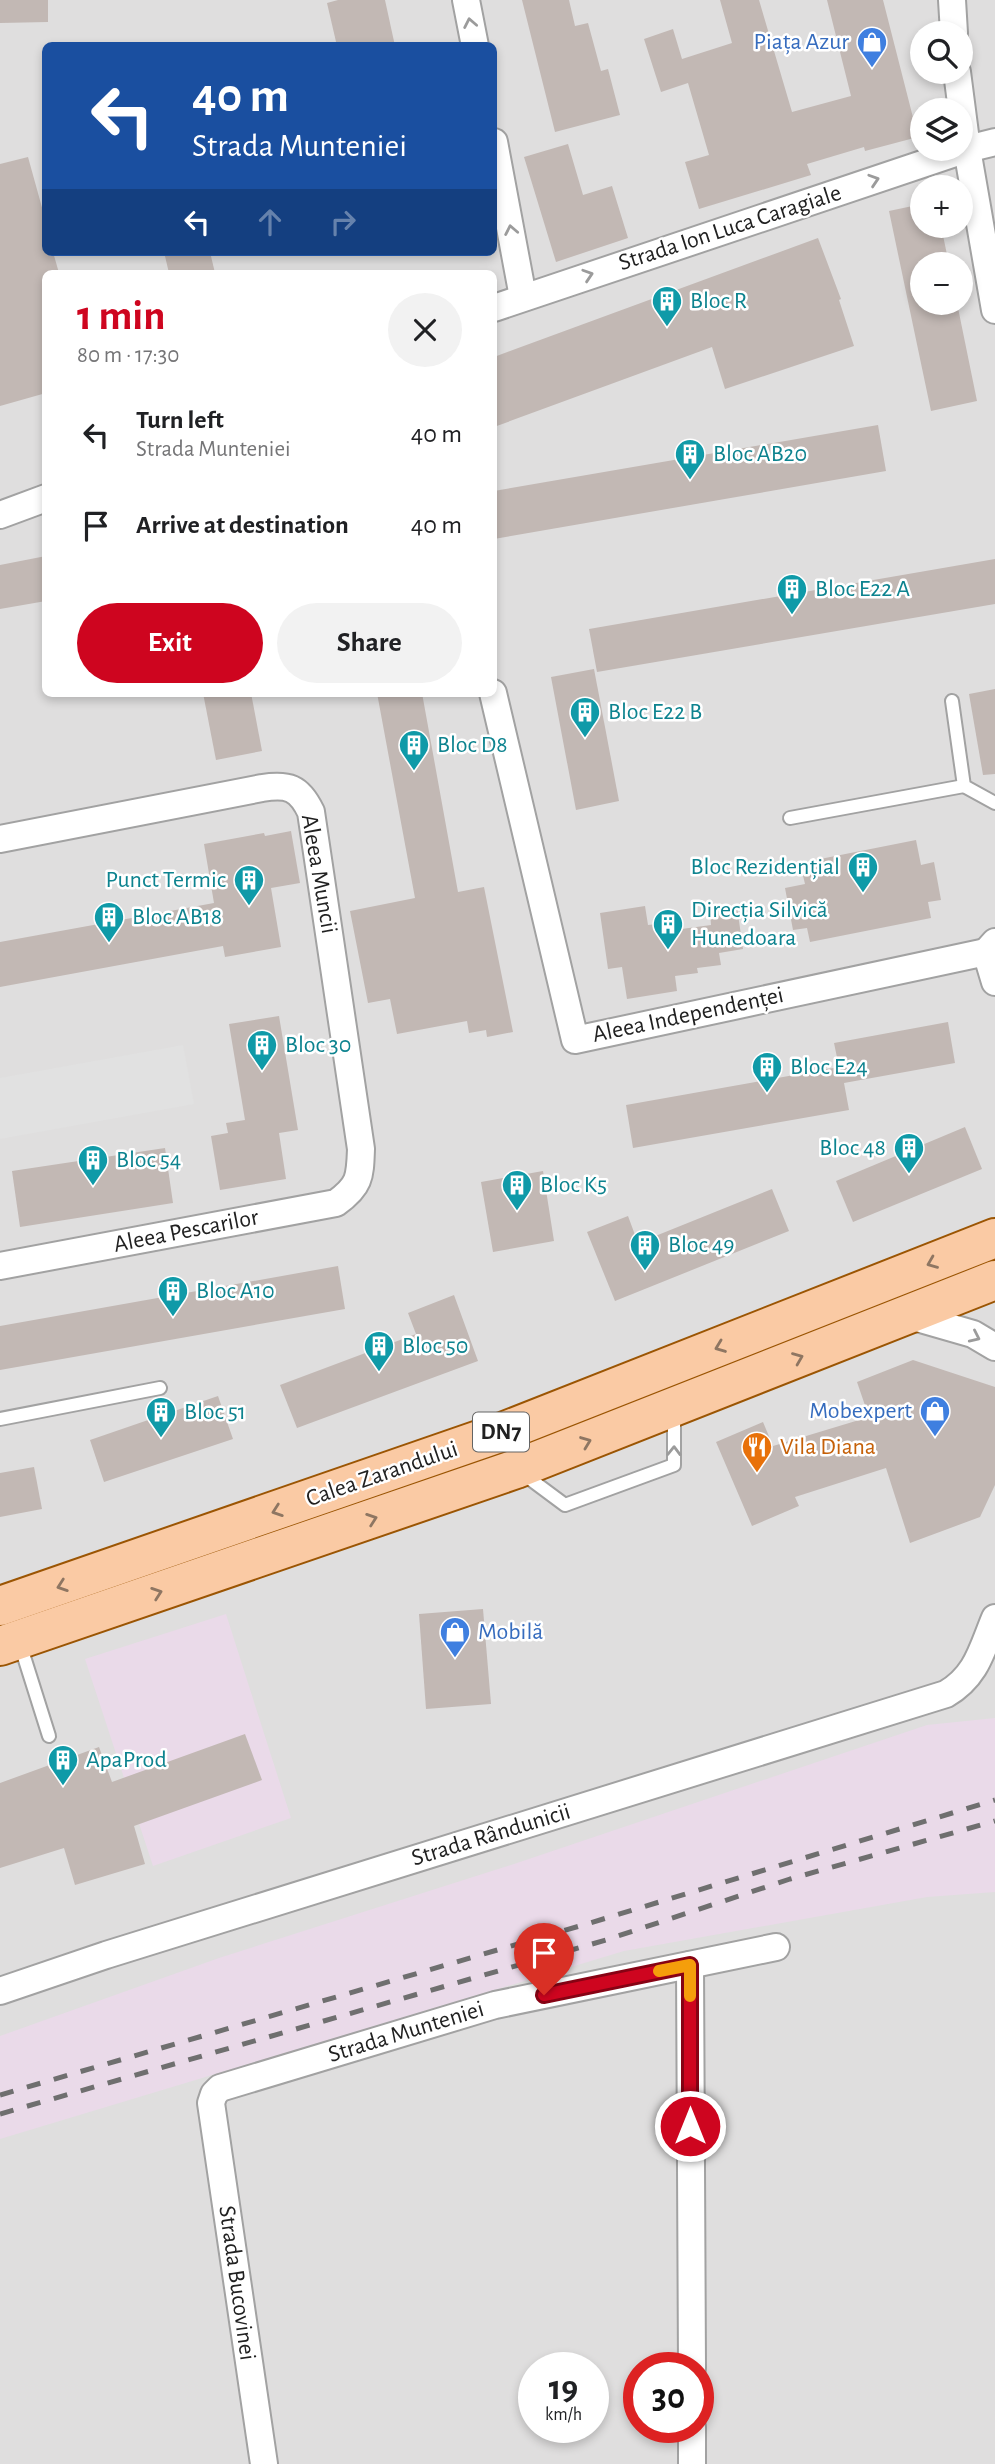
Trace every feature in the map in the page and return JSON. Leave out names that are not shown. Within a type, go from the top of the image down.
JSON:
[{"type":"main road","name":"Calea Zarandului","points":[[0,1606],[505,1431],[991,1251]]},
{"type":"main road","name":"Calea Zarandului","points":[[10,1643],[516,1469],[995,1280]]},
{"type":"street","points":[[466,0],[474,42]]},
{"type":"street","points":[[952,0],[953,21]]},
{"type":"street","name":"Strada Ion Luca Caragiale","points":[[973,148],[995,142]]},
{"type":"street","points":[[497,158],[523,297]]},
{"type":"street","name":"Strada Ion Luca Caragiale","points":[[497,307],[931,161]]},
{"type":"street","points":[[969,161],[995,310]]},
{"type":"street","points":[[0,515],[42,499]]},
{"type":"street","name":"Aleea Independenței","points":[[494,697],[575,1040],[991,947]]},
{"type":"street","name":"Aleea Muncii","points":[[0,839],[277,786],[292,788],[305,799],[312,812],[361,1149],[359,1177]]},
{"type":"street","points":[[991,947],[995,982]]},
{"type":"street","name":"Aleea Pescarilor","points":[[0,1266],[335,1203],[351,1192],[359,1177]]},
{"type":"street","points":[[907,1315],[973,1334],[995,1347]]},
{"type":"street","name":"Strada Rândunicii","points":[[0,1991],[106,1955],[946,1694],[962,1684],[974,1668],[995,1618]]},
{"type":"street","name":"Strada Munteniei","points":[[211,2103],[220,2088],[495,2005],[776,1947]]},
{"type":"street","points":[[690,1965],[692,2352]]},
{"type":"street","name":"Strada Bucovinei","points":[[211,2103],[264,2464]]},
{"type":"street","points":[[692,2443],[692,2464]]},
{"type":"lane","points":[[952,701],[964,786]]},
{"type":"lane","points":[[790,818],[964,786],[995,803]]},
{"type":"lane","points":[[0,1419],[160,1388]]},
{"type":"lane","points":[[516,1469],[565,1505],[674,1465],[674,1407]]},
{"type":"lane","points":[[10,1643],[49,1736]]},
{"type":"shaded area","points":[[0,0],[995,0],[995,2464],[0,2464]]},
{"type":"shaded area","points":[[183,1045],[194,1104],[0,1139],[0,1078]]},
{"type":"shaded area","points":[[226,1614],[291,1818],[153,1866],[85,1659]]},
{"type":"shaded area","points":[[995,1718],[995,1892],[927,1897],[624,1951],[0,2139],[0,2036],[219,1958],[514,1864],[927,1725]]},
{"type":"building","points":[[0,0],[48,0],[48,22],[0,23]]},
{"type":"building","points":[[338,0],[385,0],[394,42],[336,42],[327,3]]},
{"type":"building","points":[[522,0],[569,0],[575,26],[588,23],[601,71],[608,69],[620,115],[555,132]]},
{"type":"building","points":[[720,0],[759,0],[792,112],[851,96],[827,0],[883,0],[910,106],[910,139],[865,151],[864,147],[807,164],[811,175],[699,209],[685,162],[709,155],[688,83],[661,92],[644,39],[673,29],[682,59],[732,43]]},
{"type":"building","points":[[568,144],[583,195],[612,186],[628,238],[556,262],[524,157]]},
{"type":"building","points":[[28,157],[42,208],[42,256],[54,256],[58,270],[42,270],[42,394],[0,406],[0,164]]},
{"type":"building","points":[[910,207],[910,238],[944,238],[946,252],[910,252],[910,311],[889,211]]},
{"type":"building","name":"Bloc R","points":[[818,238],[841,299],[839,300],[854,346],[725,389],[712,347],[497,426],[497,356]]},
{"type":"building","points":[[165,256],[211,256],[214,270],[168,270]]},
{"type":"building","points":[[911,315],[959,315],[977,401],[931,411]]},
{"type":"building","name":"Bloc AB20","points":[[878,425],[886,471],[497,538],[497,490]]},
{"type":"building","points":[[42,557],[42,602],[0,609],[0,565]]},
{"type":"building","name":"Bloc E22 A","points":[[995,559],[995,604],[597,672],[589,629]]},
{"type":"building","name":"Bloc E22 B","points":[[594,669],[619,801],[576,810],[551,677]]},
{"type":"building","points":[[995,689],[995,774],[983,775],[969,694]]},
{"type":"building","points":[[204,697],[252,697],[262,751],[216,760]]},
{"type":"building","points":[[378,697],[423,697],[458,892],[484,887],[513,1032],[487,1037],[486,1030],[469,1033],[467,1021],[397,1034],[390,999],[368,1003],[350,911],[415,898]]},
{"type":"building","points":[[291,831],[300,883],[271,888],[281,947],[225,957],[223,946],[0,987],[0,942],[214,903],[204,844]]},
{"type":"building","name":"Bloc Rezidențial","points":[[916,840],[921,865],[934,862],[941,900],[928,902],[931,918],[810,942],[807,928],[793,930],[785,888],[805,884],[800,863]]},
{"type":"building","name":"Direcția Silvică Hunedoara","points":[[645,906],[648,925],[666,923],[667,931],[711,925],[710,912],[737,907],[743,949],[719,953],[721,965],[697,968],[698,973],[675,976],[677,991],[627,999],[622,967],[608,969],[600,913]]},
{"type":"building","name":"Bloc 30","points":[[279,1016],[298,1130],[279,1133],[286,1179],[220,1190],[211,1136],[228,1133],[226,1123],[245,1120],[229,1024]]},
{"type":"building","name":"Bloc E24","points":[[948,1022],[955,1063],[844,1083],[849,1110],[633,1148],[626,1105],[839,1067],[834,1043]]},
{"type":"building","name":"Bloc 48","points":[[965,1127],[982,1169],[853,1222],[836,1181]]},
{"type":"building","name":"Bloc 54","points":[[165,1148],[173,1203],[20,1227],[12,1171]]},
{"type":"building","name":"Bloc K5","points":[[543,1171],[554,1241],[493,1252],[481,1182]]},
{"type":"building","name":"Bloc 49","points":[[772,1189],[789,1231],[615,1301],[587,1232],[628,1216],[638,1243]]},
{"type":"building","name":"Bloc A10","points":[[338,1266],[345,1309],[0,1370],[0,1326]]},
{"type":"building","name":"Bloc 50","points":[[454,1295],[478,1361],[297,1428],[280,1385],[416,1334],[408,1313]]},
{"type":"building","name":"Mobexpert","points":[[913,1360],[995,1387],[995,1485],[980,1517],[910,1543],[886,1468],[795,1497],[799,1506],[752,1526],[716,1442],[763,1422],[773,1446],[869,1417],[857,1382]]},
{"type":"building","name":"Bloc 51","points":[[218,1396],[233,1439],[104,1482],[90,1440]]},
{"type":"building","points":[[34,1467],[42,1509],[0,1517],[0,1473]]},
{"type":"building","name":"Mobilă","points":[[483,1609],[491,1704],[426,1709],[419,1614]]},
{"type":"building","points":[[245,1734],[262,1780],[134,1826],[145,1864],[75,1885],[64,1848],[0,1868],[0,1783],[99,1747],[112,1782]]},
{"type":"railway","points":[[0,2095],[590,1923],[995,1800]]},
{"type":"railway","points":[[0,2114],[606,1940],[790,1879],[995,1821]]},
{"type":"slow traffic","points":[[659,1971],[690,1965],[690,1996]]},
{"type":"place","name":"Piața Azur","points":[[872,69]]},
{"type":"place","name":"Bloc R","points":[[667,328]]},
{"type":"place","name":"Bloc AB20","points":[[690,481]]},
{"type":"place","name":"Bloc E22 A","points":[[792,616]]},
{"type":"place","name":"Bloc E22 B","points":[[585,739]]},
{"type":"place","name":"Bloc D8","points":[[414,772]]},
{"type":"place","name":"Bloc Rezidențial","points":[[863,894]]},
{"type":"place","name":"Punct Termic","points":[[249,907]]},
{"type":"place","name":"Bloc AB18","points":[[109,944]]},
{"type":"place","name":"Direcția Silvică Hunedoara","points":[[668,951]]},
{"type":"place","name":"Bloc 30","points":[[262,1072]]},
{"type":"place","name":"Bloc E24","points":[[767,1094]]},
{"type":"place","name":"Bloc 48","points":[[909,1175]]},
{"type":"place","name":"Bloc 54","points":[[93,1187]]},
{"type":"place","name":"Bloc K5","points":[[517,1212]]},
{"type":"place","name":"Bloc 49","points":[[645,1272]]},
{"type":"place","name":"Bloc A10","points":[[173,1318]]},
{"type":"place","name":"Bloc 50","points":[[379,1373]]},
{"type":"place","name":"Mobexpert","points":[[935,1438]]},
{"type":"place","name":"Bloc 51","points":[[161,1439]]},
{"type":"place","name":"Vila Diana","points":[[757,1474]]},
{"type":"place","name":"Mobilă","points":[[455,1659]]},
{"type":"place","name":"ApaProd","points":[[63,1787]]},
{"type":"route","points":[[544,1995],[690,1965],[690,2126]]}]
